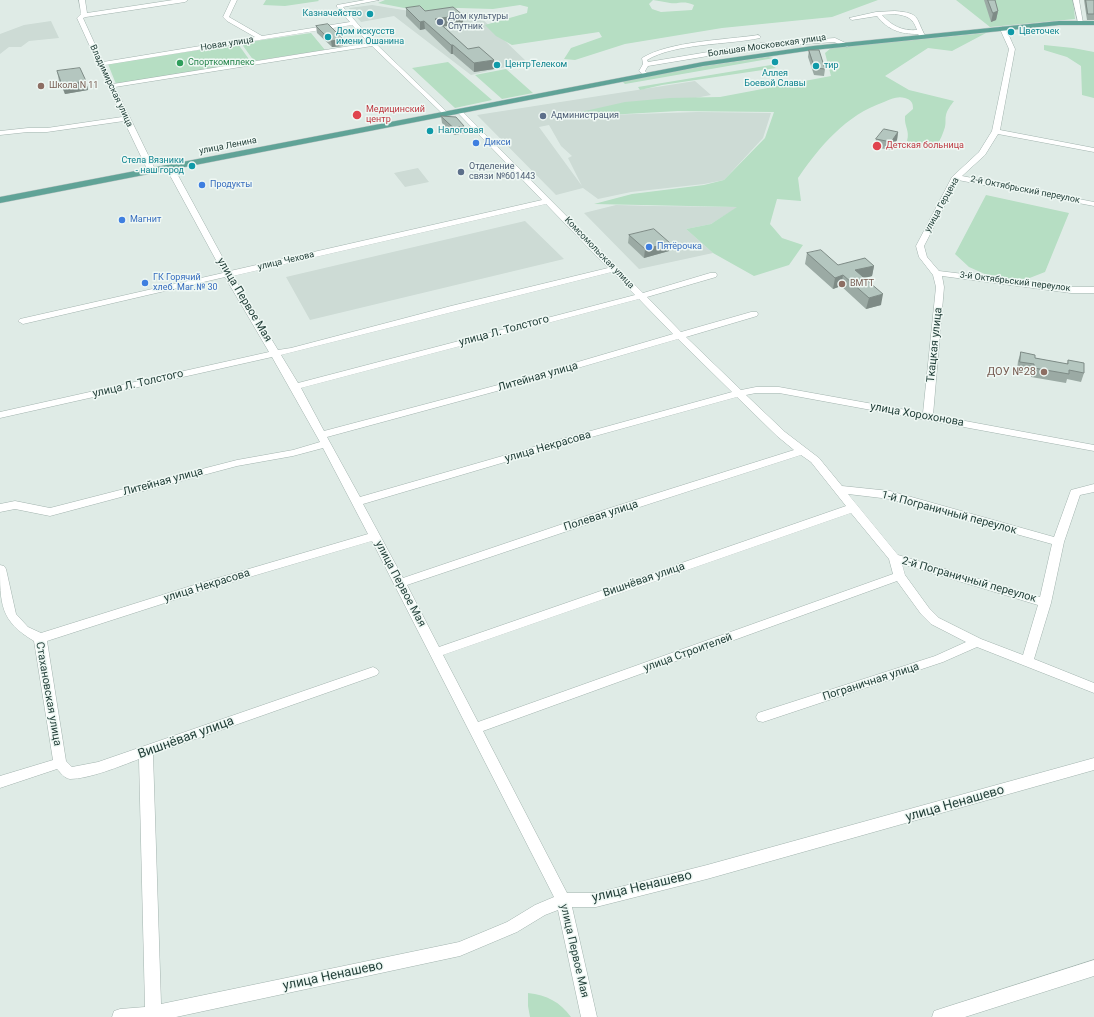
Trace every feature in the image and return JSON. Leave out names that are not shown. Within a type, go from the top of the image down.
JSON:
[{"type":"main road","name":"Большая Московская улица","points":[[459,111],[646,74],[761,55],[922,35],[1081,22],[1094,23]]},
{"type":"main road","name":"улица Ленина","points":[[0,200],[459,111]]},
{"type":"street","name":"Владимирская улица","points":[[82,0],[84,15],[80,18],[100,64],[152,171]]},
{"type":"street","points":[[84,15],[185,0]]},
{"type":"street","points":[[234,0],[226,17],[261,38]]},
{"type":"street","points":[[376,0],[338,6],[374,44],[446,114]]},
{"type":"street","points":[[1076,0],[1081,22]]},
{"type":"street","points":[[852,18],[898,12],[913,17],[916,20],[922,35],[892,29],[879,15]]},
{"type":"street","name":"Новая улица","points":[[100,64],[354,23]]},
{"type":"street","name":"улица Герцена","points":[[936,273],[922,257],[920,246],[956,176],[982,153],[996,131],[1012,49],[1003,29]]},
{"type":"street","points":[[646,74],[642,72],[646,64],[644,59],[647,56],[668,50],[758,37]]},
{"type":"street","points":[[646,64],[762,45],[835,40],[847,45]]},
{"type":"street","points":[[111,86],[374,44]]},
{"type":"street","points":[[710,44],[720,51]]},
{"type":"street","name":"Комсомольская улица","points":[[459,111],[680,336],[781,434],[802,452],[815,460],[894,558]]},
{"type":"street","points":[[0,133],[28,130],[47,130],[126,119]]},
{"type":"street","points":[[996,131],[1094,150]]},
{"type":"street","name":"улица Первое Мая","points":[[170,168],[228,274],[295,387],[476,728],[563,900],[589,1017]]},
{"type":"street","name":"2-й Октябрьский переулок","points":[[956,176],[1094,204]]},
{"type":"street","name":"улица Чехова","points":[[23,321],[549,201]]},
{"type":"street","name":"улица Л. Толстого","points":[[0,415],[291,351],[454,308],[614,269]]},
{"type":"street","name":"3-й Октябрьский переулок","points":[[936,273],[1071,290],[1094,290]]},
{"type":"street","name":"Ткацкая улица","points":[[928,417],[940,301],[940,287],[936,273]]},
{"type":"street","name":"улица Л. Толстого","points":[[295,387],[642,296],[713,275]]},
{"type":"street","name":"Литейная улица","points":[[0,508],[15,505],[50,512],[237,463],[293,453],[323,440],[754,314]]},
{"type":"street","name":"улица Хорохонова","points":[[740,393],[756,390],[779,390],[1094,448]]},
{"type":"street","name":"улица Некрасова","points":[[356,502],[562,442],[740,393]]},
{"type":"street","name":"Полевая улица","points":[[400,583],[611,512],[802,452]]},
{"type":"street","points":[[1027,662],[1045,603],[1058,542],[1075,493],[1094,488]]},
{"type":"street","name":"1-й Пограничный переулок","points":[[838,489],[890,495],[1058,542]]},
{"type":"street","name":"Вишнёвая улица","points":[[436,652],[853,508]]},
{"type":"street","name":"улица Некрасова","points":[[40,638],[198,588],[374,536]]},
{"type":"street","points":[[894,558],[899,576],[925,612],[935,621],[976,642],[1094,688]]},
{"type":"street","name":"2-й Пограничный переулок","points":[[894,558],[1045,603]]},
{"type":"street","name":"Стахановская улица","points":[[0,569],[10,616],[24,630],[40,638],[60,763]]},
{"type":"street","name":"улица Строителей","points":[[476,728],[899,576]]},
{"type":"street","name":"Пограничная улица","points":[[763,718],[939,659],[976,642]]},
{"type":"street","name":"Вишнёвая улица","points":[[60,763],[70,772],[98,768],[146,753],[373,672]]},
{"type":"street","points":[[146,753],[153,1015]]},
{"type":"street","points":[[0,782],[60,763]]},
{"type":"street","name":"улица Ненашево","points":[[120,1017],[153,1015],[460,949],[512,927],[540,910],[563,900],[596,900],[700,874],[1094,764]]},
{"type":"street","points":[[940,1017],[1093,971]]},
{"type":"shaded area","points":[[372,5],[410,11],[476,13],[527,62],[471,75],[394,16],[361,22],[349,8]]},
{"type":"shaded area","points":[[51,21],[59,38],[29,41],[21,47],[9,47],[0,54],[0,34],[24,25]]},
{"type":"shaded area","points":[[695,81],[711,95],[606,115],[698,112],[771,113],[763,138],[724,180],[704,184],[631,192],[598,199],[583,188],[556,195],[477,115]],"holes":[[[549,125],[561,146],[572,156],[568,158],[582,186],[539,127]]]},
{"type":"shaded area","points":[[418,168],[429,182],[405,187],[394,173]]},
{"type":"shaded area","points":[[616,205],[738,207],[711,224],[686,229],[713,253],[639,269],[584,213]]},
{"type":"shaded area","points":[[525,221],[564,259],[310,320],[286,277]]},
{"type":"green space","points":[[266,0],[319,1],[285,6],[263,5]]},
{"type":"green space","points":[[385,0],[653,0],[878,0],[832,17],[722,28],[625,44],[575,60],[564,59],[571,48],[602,37],[599,32],[512,45],[496,36],[485,25],[527,13],[528,7],[520,5],[493,9],[458,8],[425,12],[378,3]],"holes":[[[653,0],[670,3],[684,2],[694,5],[692,10],[661,12],[652,9],[649,4]]]},
{"type":"green space","points":[[956,0],[1073,0],[1075,19],[990,27]]},
{"type":"green space","points":[[311,33],[325,50],[254,61],[241,43]]},
{"type":"green space","points":[[986,33],[952,51],[928,48],[885,76],[909,90],[954,101],[947,113],[945,127],[939,142],[932,148],[927,148],[907,141],[908,134],[905,116],[913,109],[913,107],[912,103],[905,98],[894,98],[870,108],[846,123],[815,154],[798,178],[801,201],[777,199],[770,224],[782,238],[803,245],[789,265],[754,276],[713,253],[686,229],[711,224],[737,207],[594,204],[632,194],[704,185],[724,180],[765,138],[774,112],[678,111],[554,118],[625,102],[670,98],[720,97],[831,76],[825,53],[831,48]]},
{"type":"green space","name":"Спорткомплекс","points":[[238,44],[251,62],[116,84],[108,64]]},
{"type":"green space","points":[[1044,45],[1094,52],[1094,98],[1082,95],[1081,66],[1067,57],[1044,50]]},
{"type":"green space","points":[[768,57],[774,58],[625,84],[622,81],[705,66]]},
{"type":"green space","points":[[448,62],[492,100],[455,108],[412,68]]},
{"type":"green space","points":[[771,65],[776,68],[662,85],[640,90],[638,87]]},
{"type":"green space","points":[[506,69],[533,93],[502,99],[475,75]]},
{"type":"green space","points":[[986,195],[1069,213],[1045,272],[1027,279],[1004,278],[987,275],[969,267],[955,254]]},
{"type":"green space","points":[[528,993],[541,995],[558,1003],[571,1017],[530,1017]]},
{"type":"building","points":[[988,0],[995,0],[998,11],[993,13]]},
{"type":"building","points":[[1086,0],[1094,0],[1094,14],[1088,14]]},
{"type":"building","points":[[420,6],[425,11],[453,7],[463,15],[435,19],[468,49],[479,47],[494,60],[474,63],[424,21],[420,22],[406,8]]},
{"type":"building","points":[[328,24],[343,39],[331,41],[316,26]]},
{"type":"building","points":[[809,50],[819,50],[825,69],[815,68]]},
{"type":"building","points":[[80,68],[86,81],[62,85],[57,71]]},
{"type":"building","points":[[441,116],[456,117],[464,126],[454,128]]},
{"type":"building","points":[[884,129],[898,132],[891,142],[876,139]]},
{"type":"building","points":[[654,229],[670,243],[645,249],[629,235]]},
{"type":"building","points":[[821,250],[838,265],[865,258],[874,266],[855,270],[883,294],[869,298],[843,275],[835,278],[807,253]]},
{"type":"building","points":[[1021,352],[1035,355],[1035,358],[1068,364],[1068,360],[1084,363],[1084,373],[1069,370],[1069,374],[1034,368],[1034,364],[1020,362]]},
{"type":"place","name":"Казначейство","points":[[370,14]]},
{"type":"place","name":"Дом культуры Спутник","points":[[440,22]]},
{"type":"place","name":"Цветочек","points":[[1011,32]]},
{"type":"place","name":"Дом искусств имени Ошанина","points":[[328,37]]},
{"type":"place","name":"Аллея Боевой Славы","points":[[775,62]]},
{"type":"place","name":"Спорткомплекс","points":[[180,63]]},
{"type":"place","name":"ЦентрТелеком","points":[[497,65]]},
{"type":"place","name":"тир","points":[[816,66]]},
{"type":"place","name":"Школа N 11","points":[[41,86]]},
{"type":"place","name":"Медицинский центр","points":[[357,115]]},
{"type":"place","name":"Администрация","points":[[543,116]]},
{"type":"place","name":"Налоговая","points":[[430,131]]},
{"type":"place","name":"Дикси","points":[[476,143]]},
{"type":"place","name":"Детская больница","points":[[877,146]]},
{"type":"place","name":"Стела Вязники - наш город","points":[[192,166]]},
{"type":"place","name":"Отделение связи №601443","points":[[461,172]]},
{"type":"place","name":"Продукты","points":[[202,185]]},
{"type":"place","name":"Магнит","points":[[122,220]]},
{"type":"place","name":"Пятёрочка","points":[[649,247]]},
{"type":"place","name":"ГК Горячий хлеб. Маг.№ 30","points":[[145,283]]},
{"type":"place","name":"ВМТТ","points":[[842,284]]},
{"type":"place","name":"ДОУ №28","points":[[1044,372]]}]
